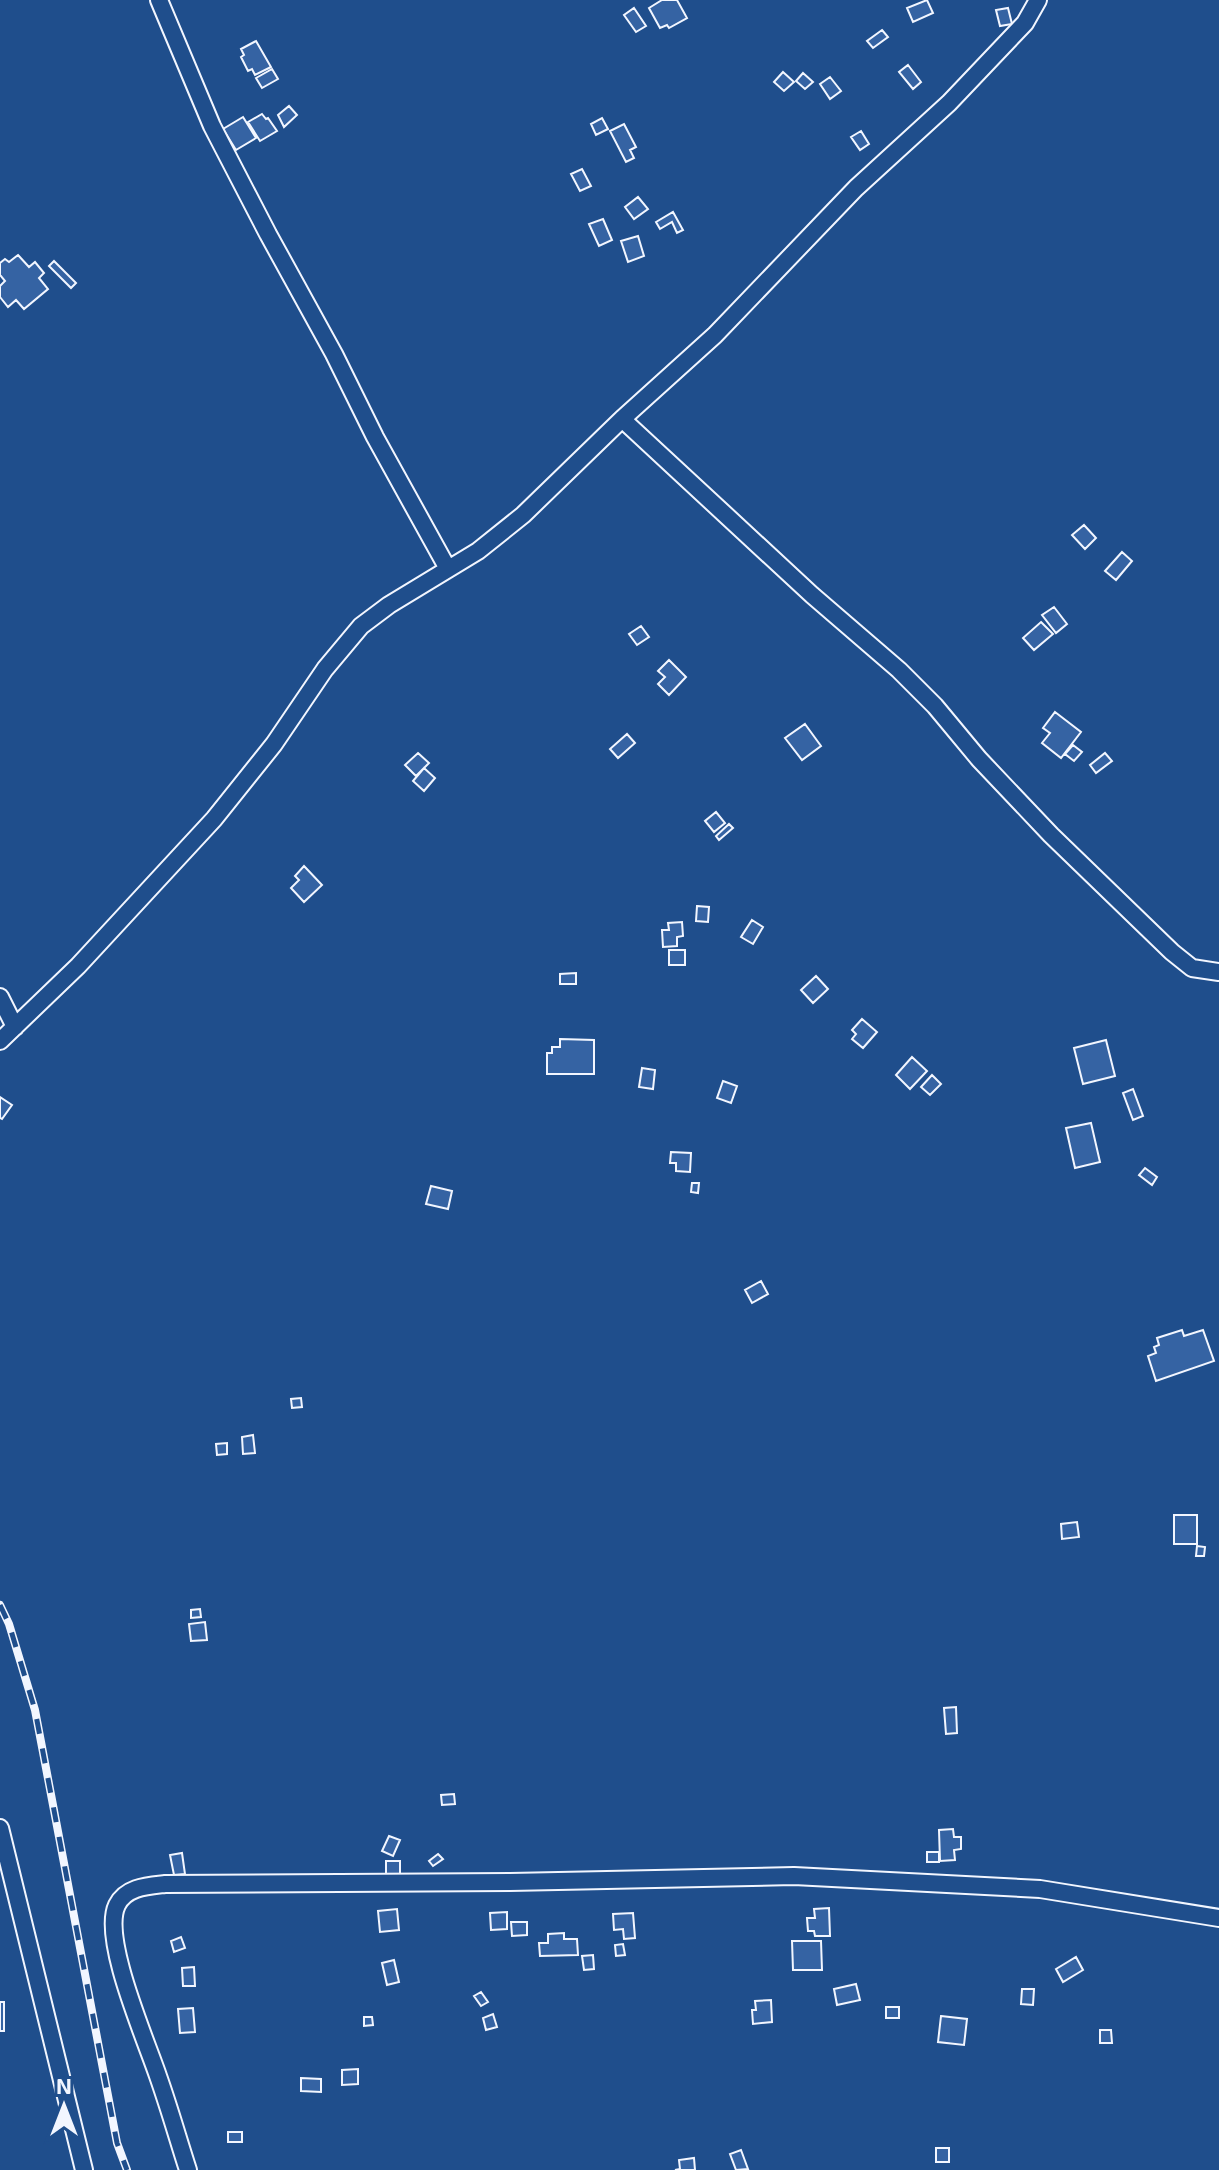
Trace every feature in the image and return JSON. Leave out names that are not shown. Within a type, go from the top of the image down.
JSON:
[{"type":"street","points":[[159,0],[219,140],[448,569]]},
{"type":"street","points":[[0,1041],[78,966],[214,819],[274,744],[325,669],[361,626],[389,605],[478,551],[523,515],[715,335],[856,188],[949,103],[1025,23],[1038,0]]},
{"type":"street","points":[[622,419],[812,595],[899,670],[1051,835],[1152,929],[1172,952],[1192,968],[1219,972]]},
{"type":"street","points":[[0,997],[15,1027]]},
{"type":"street","points":[[0,1828],[84,2170]]},
{"type":"street","points":[[188,2170],[119,1959],[114,1913],[126,1893],[139,1887],[165,1884],[794,1876],[1040,1889],[1219,1918]]},
{"type":"building","points":[[662,0],[677,0],[687,18],[669,28],[667,25],[660,28],[649,8]]},
{"type":"building","points":[[927,0],[933,13],[913,22],[907,8]]},
{"type":"building","points":[[634,8],[646,26],[636,32],[624,15]]},
{"type":"building","points":[[1008,8],[1012,24],[1000,26],[996,10]]},
{"type":"building","points":[[882,30],[888,37],[873,48],[867,41]]},
{"type":"building","points":[[256,41],[271,67],[255,75],[252,69],[248,71],[241,57],[244,55],[241,49]]},
{"type":"building","points":[[908,65],[921,82],[913,89],[899,72]]},
{"type":"building","points":[[272,69],[278,79],[262,88],[256,78]]},
{"type":"building","points":[[783,72],[794,82],[784,91],[774,82]]},
{"type":"building","points":[[803,73],[813,82],[805,89],[796,81]]},
{"type":"building","points":[[830,77],[841,91],[830,99],[820,84]]},
{"type":"building","points":[[289,106],[297,115],[284,127],[278,115]]},
{"type":"building","points":[[262,114],[277,131],[260,141],[248,122]]},
{"type":"building","points":[[243,117],[256,138],[236,150],[223,129]]},
{"type":"building","points":[[602,118],[608,129],[596,135],[591,124]]},
{"type":"building","points":[[624,124],[636,147],[630,150],[634,158],[626,162],[610,131]]},
{"type":"building","points":[[861,131],[869,144],[860,150],[851,137]]},
{"type":"building","points":[[582,169],[591,186],[580,191],[571,174]]},
{"type":"building","points":[[638,197],[648,209],[634,219],[625,207]]},
{"type":"building","points":[[673,212],[683,230],[677,233],[672,222],[660,229],[656,222]]},
{"type":"building","points":[[603,219],[612,240],[599,246],[589,224]]},
{"type":"building","points":[[638,236],[644,256],[628,262],[621,241]]},
{"type":"building","points":[[18,255],[29,267],[35,262],[44,273],[39,278],[48,289],[24,309],[16,300],[8,307],[0,297],[0,286],[5,281],[0,275],[0,263],[5,259],[9,262]]},
{"type":"building","points":[[54,261],[76,283],[71,288],[49,266]]},
{"type":"building","points":[[1084,525],[1096,538],[1085,549],[1072,535]]},
{"type":"building","points":[[1122,552],[1132,561],[1116,580],[1105,571]]},
{"type":"building","points":[[1054,607],[1067,624],[1056,633],[1042,615]]},
{"type":"building","points":[[1041,622],[1053,634],[1034,650],[1023,638]]},
{"type":"building","points":[[641,626],[649,637],[637,645],[629,634]]},
{"type":"building","points":[[669,660],[686,677],[669,695],[658,684],[665,677],[658,671]]},
{"type":"building","points":[[1055,712],[1081,732],[1061,758],[1042,743],[1050,733],[1043,728]]},
{"type":"building","points":[[805,724],[821,746],[802,760],[785,738]]},
{"type":"building","points":[[627,734],[635,743],[618,758],[610,749]]},
{"type":"building","points":[[1073,745],[1082,752],[1074,761],[1065,754]]},
{"type":"building","points":[[418,753],[429,763],[416,776],[405,765]]},
{"type":"building","points":[[1105,753],[1112,761],[1096,773],[1090,765]]},
{"type":"building","points":[[424,768],[435,778],[424,791],[413,781]]},
{"type":"building","points":[[716,812],[725,823],[714,832],[705,821]]},
{"type":"building","points":[[729,824],[733,828],[719,840],[716,836]]},
{"type":"building","points":[[304,866],[322,885],[304,902],[291,888],[299,880],[295,876]]},
{"type":"building","points":[[697,906],[709,907],[708,922],[696,921]]},
{"type":"building","points":[[752,920],[763,927],[753,944],[741,937]]},
{"type":"building","points":[[682,922],[683,936],[677,937],[677,946],[663,947],[662,930],[669,930],[668,923]]},
{"type":"building","points":[[669,950],[685,950],[685,965],[669,965]]},
{"type":"building","points":[[576,973],[576,984],[560,984],[560,974]]},
{"type":"building","points":[[816,976],[828,989],[813,1003],[801,990]]},
{"type":"building","points":[[862,1019],[877,1032],[863,1048],[852,1039],[856,1034],[852,1030]]},
{"type":"building","points":[[560,1039],[594,1040],[594,1074],[547,1074],[547,1053],[552,1053],[552,1047],[560,1047]]},
{"type":"building","points":[[1106,1040],[1115,1076],[1083,1084],[1074,1048]]},
{"type":"building","points":[[912,1057],[927,1071],[910,1089],[896,1075]]},
{"type":"building","points":[[642,1068],[655,1070],[653,1089],[639,1087]]},
{"type":"building","points":[[932,1075],[941,1084],[930,1095],[921,1087]]},
{"type":"building","points":[[723,1081],[737,1086],[731,1103],[717,1098]]},
{"type":"building","points":[[1133,1089],[1143,1116],[1133,1120],[1123,1093]]},
{"type":"building","points":[[0,1097],[12,1105],[2,1119],[0,1118]]},
{"type":"building","points":[[1091,1123],[1100,1162],[1075,1168],[1066,1128]]},
{"type":"building","points":[[671,1152],[691,1153],[690,1172],[676,1171],[676,1163],[670,1163]]},
{"type":"building","points":[[1145,1168],[1157,1177],[1152,1185],[1139,1175]]},
{"type":"building","points":[[692,1183],[699,1183],[698,1193],[691,1192]]},
{"type":"building","points":[[431,1186],[452,1191],[448,1209],[426,1204]]},
{"type":"building","points":[[761,1281],[768,1294],[752,1303],[745,1290]]},
{"type":"building","points":[[1182,1330],[1184,1336],[1203,1330],[1214,1361],[1156,1381],[1148,1356],[1156,1353],[1154,1347],[1159,1345],[1157,1338]]},
{"type":"building","points":[[301,1398],[302,1407],[292,1408],[291,1399]]},
{"type":"building","points":[[253,1435],[255,1453],[243,1454],[242,1437]]},
{"type":"building","points":[[227,1443],[227,1454],[217,1455],[216,1444]]},
{"type":"building","points":[[1174,1515],[1197,1515],[1197,1544],[1174,1544]]},
{"type":"building","points":[[1077,1522],[1079,1537],[1062,1539],[1061,1524]]},
{"type":"building","points":[[1197,1546],[1205,1547],[1204,1556],[1196,1556]]},
{"type":"building","points":[[200,1609],[201,1617],[191,1618],[191,1610]]},
{"type":"building","points":[[205,1622],[207,1640],[191,1641],[189,1624]]},
{"type":"building","points":[[956,1707],[957,1733],[946,1734],[944,1708]]},
{"type":"building","points":[[454,1794],[455,1804],[442,1805],[441,1795]]},
{"type":"building","points":[[953,1829],[954,1837],[961,1837],[961,1849],[954,1850],[955,1860],[940,1861],[939,1830]]},
{"type":"building","points":[[389,1836],[400,1840],[393,1856],[382,1851]]},
{"type":"building","points":[[927,1852],[939,1852],[939,1862],[927,1862]]},
{"type":"building","points":[[182,1853],[185,1874],[174,1875],[170,1855]]},
{"type":"building","points":[[438,1854],[443,1859],[433,1866],[429,1861]]},
{"type":"building","points":[[386,1861],[400,1861],[400,1876],[386,1876]]},
{"type":"building","points":[[829,1908],[830,1936],[815,1936],[814,1931],[808,1931],[807,1918],[815,1918],[814,1909]]},
{"type":"building","points":[[397,1909],[399,1930],[380,1932],[378,1911]]},
{"type":"building","points":[[507,1912],[507,1929],[491,1930],[490,1913]]},
{"type":"building","points":[[633,1913],[635,1938],[624,1939],[623,1929],[614,1930],[613,1914]]},
{"type":"building","points":[[511,1922],[527,1922],[527,1935],[512,1936]]},
{"type":"building","points":[[564,1933],[564,1939],[577,1939],[578,1955],[540,1956],[539,1943],[548,1943],[548,1934]]},
{"type":"building","points":[[181,1937],[185,1948],[174,1952],[171,1941]]},
{"type":"building","points":[[792,1941],[821,1941],[822,1970],[793,1970]]},
{"type":"building","points":[[623,1944],[625,1955],[616,1956],[615,1945]]},
{"type":"building","points":[[593,1955],[594,1969],[584,1970],[582,1956]]},
{"type":"building","points":[[1076,1957],[1083,1970],[1063,1982],[1056,1969]]},
{"type":"building","points":[[394,1960],[399,1982],[387,1985],[382,1963]]},
{"type":"building","points":[[194,1967],[195,1986],[183,1986],[182,1968]]},
{"type":"building","points":[[856,1984],[860,2000],[837,2005],[834,1989]]},
{"type":"building","points":[[1022,1989],[1034,1989],[1033,2005],[1021,2004]]},
{"type":"building","points":[[481,1992],[488,2002],[481,2006],[474,1996]]},
{"type":"building","points":[[771,2000],[772,2022],[753,2024],[755,2001]]},
{"type":"building","points":[[0,2002],[4,2002],[4,2031],[0,2031]]},
{"type":"building","points":[[886,2007],[899,2007],[899,2018],[886,2018]]},
{"type":"building","points":[[193,2008],[195,2032],[180,2033],[178,2009]]},
{"type":"building","points":[[493,2014],[497,2027],[486,2030],[483,2018]]},
{"type":"building","points":[[941,2016],[967,2019],[964,2045],[938,2042]]},
{"type":"building","points":[[364,2017],[372,2017],[373,2025],[364,2026]]},
{"type":"building","points":[[1100,2030],[1111,2030],[1112,2043],[1100,2043]]},
{"type":"building","points":[[358,2069],[358,2084],[342,2085],[342,2070]]},
{"type":"building","points":[[301,2078],[321,2079],[321,2092],[301,2091]]},
{"type":"building","points":[[228,2132],[242,2132],[242,2142],[228,2142]]},
{"type":"building","points":[[936,2148],[949,2148],[949,2162],[936,2162]]},
{"type":"building","points":[[741,2150],[748,2169],[736,2170],[730,2154]]},
{"type":"building","points":[[694,2158],[695,2170],[675,2170],[680,2169],[679,2160]]},
{"type":"railway","points":[[0,1605],[9,1624],[35,1710],[117,2143],[127,2170]]}]
